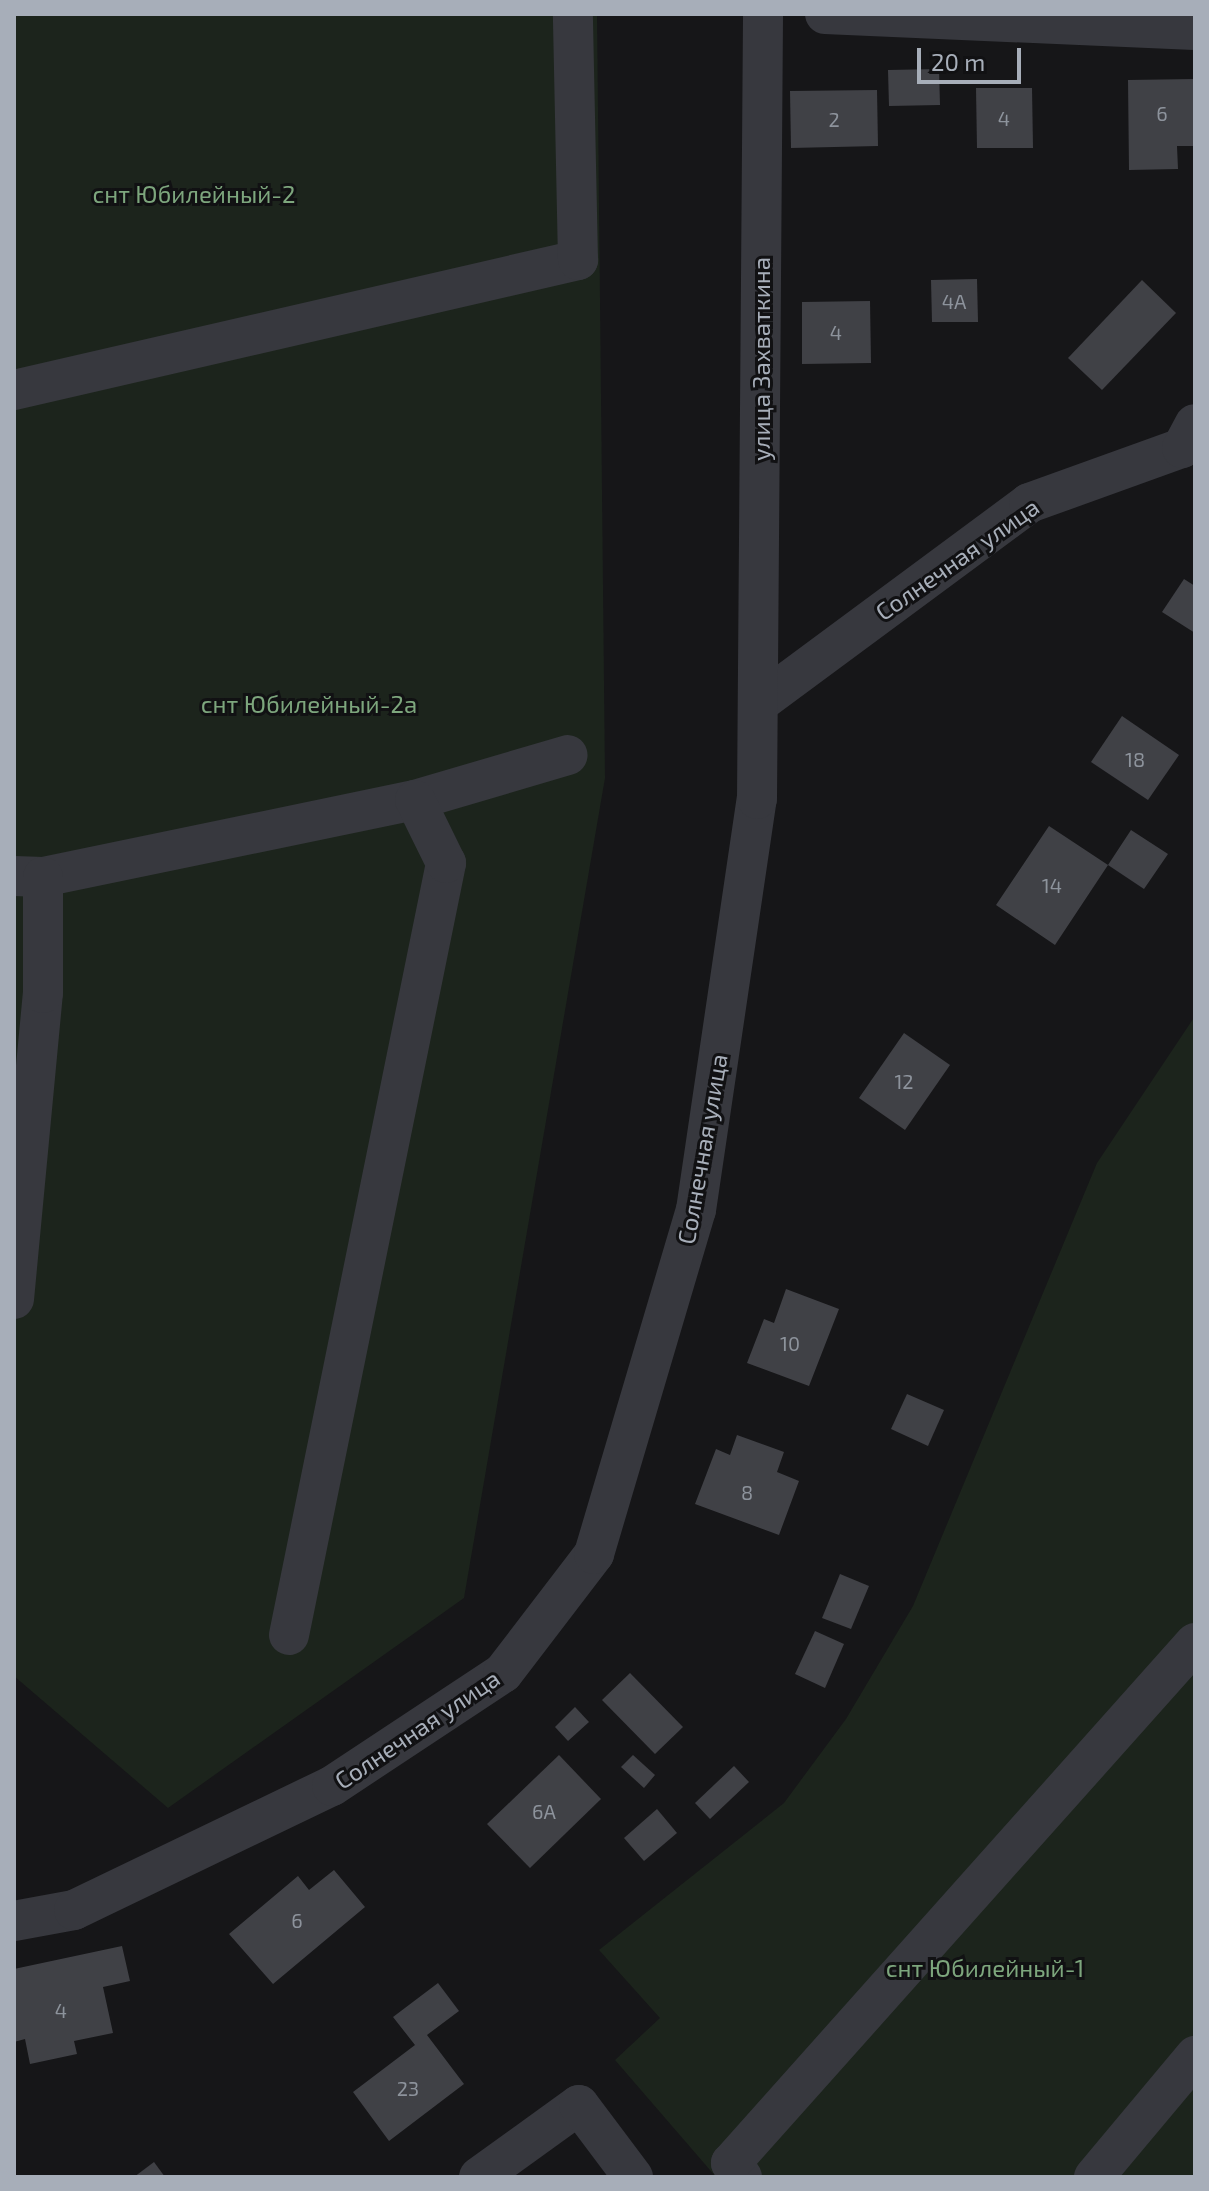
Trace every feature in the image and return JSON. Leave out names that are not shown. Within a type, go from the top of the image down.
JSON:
[{"type":"street","points":[[14,390],[578,260],[573,14]]},
{"type":"street","name":"улица Захваткина","points":[[759,703],[763,14]]},
{"type":"street","points":[[825,14],[1195,30]]},
{"type":"street","name":"Солнечная улица","points":[[14,1921],[74,1910],[332,1786],[503,1673],[594,1554],[696,1210],[757,799],[759,703],[1029,503],[1182,448],[1195,424]]},
{"type":"street","points":[[14,1299],[43,993],[29,877],[415,800],[568,755]]},
{"type":"street","points":[[289,1635],[446,863],[415,800]]},
{"type":"street","points":[[742,2177],[731,2163],[1195,1643]]},
{"type":"street","points":[[1094,2177],[1195,2056]]},
{"type":"street","points":[[479,2177],[579,2105],[633,2177]]},
{"type":"green space","name":"снт Юбилейный-2а","points":[[14,14],[597,14],[605,778],[464,1598],[168,1808],[14,1676]]},
{"type":"green space","name":"снт Юбилейный-1","points":[[1195,1016],[1195,2177],[716,2177],[615,2060],[660,2018],[599,1950],[784,1803],[846,1719],[913,1606],[1097,1163]]},
{"type":"building","points":[[939,69],[940,105],[889,106],[888,70]]},
{"type":"building","points":[[1195,79],[1195,146],[1177,146],[1178,169],[1129,170],[1128,80]]},
{"type":"building","points":[[976,88],[1032,88],[1033,148],[977,148]]},
{"type":"building","points":[[877,90],[878,146],[791,148],[790,91]]},
{"type":"building","points":[[977,279],[978,322],[932,322],[931,280]]},
{"type":"building","points":[[1142,280],[1176,313],[1102,390],[1068,358]]},
{"type":"building","points":[[870,301],[871,363],[802,364],[802,302]]},
{"type":"building","points":[[1184,579],[1195,586],[1195,633],[1162,612]]},
{"type":"building","points":[[1122,716],[1179,755],[1148,800],[1091,762]]},
{"type":"building","points":[[1049,826],[1108,865],[1055,945],[996,905]]},
{"type":"building","points":[[1131,830],[1168,854],[1144,889],[1108,865]]},
{"type":"building","points":[[904,1033],[950,1065],[905,1130],[859,1098]]},
{"type":"building","points":[[786,1289],[839,1309],[809,1386],[747,1363],[764,1319],[774,1323]]},
{"type":"building","points":[[907,1394],[944,1410],[928,1446],[891,1429]]},
{"type":"building","points":[[737,1435],[784,1452],[777,1472],[799,1481],[779,1535],[695,1504],[716,1449],[730,1455]]},
{"type":"building","points":[[840,1574],[869,1586],[851,1629],[822,1618]]},
{"type":"building","points":[[815,1631],[844,1644],[825,1688],[795,1674]]},
{"type":"building","points":[[630,1673],[683,1727],[655,1754],[602,1700]]},
{"type":"building","points":[[575,1707],[589,1722],[568,1741],[555,1727]]},
{"type":"building","points":[[559,1755],[601,1799],[530,1868],[487,1824]]},
{"type":"building","points":[[633,1755],[655,1775],[644,1788],[621,1767]]},
{"type":"building","points":[[734,1766],[749,1782],[710,1819],[695,1803]]},
{"type":"building","points":[[657,1809],[677,1833],[644,1861],[624,1838]]},
{"type":"building","points":[[334,1870],[365,1907],[273,1984],[229,1934],[298,1876],[309,1890]]},
{"type":"building","points":[[122,1946],[130,1981],[103,1987],[113,2033],[74,2041],[77,2054],[30,2064],[25,2039],[14,2042],[14,1969]]},
{"type":"building","points":[[438,1983],[459,2011],[427,2035],[464,2084],[389,2141],[353,2092],[415,2045],[393,2017]]},
{"type":"building","points":[[154,2162],[165,2177],[134,2177]]},
{"type":"park label","name":"снт Юбилейный-2","points":[[194,194]]}]
